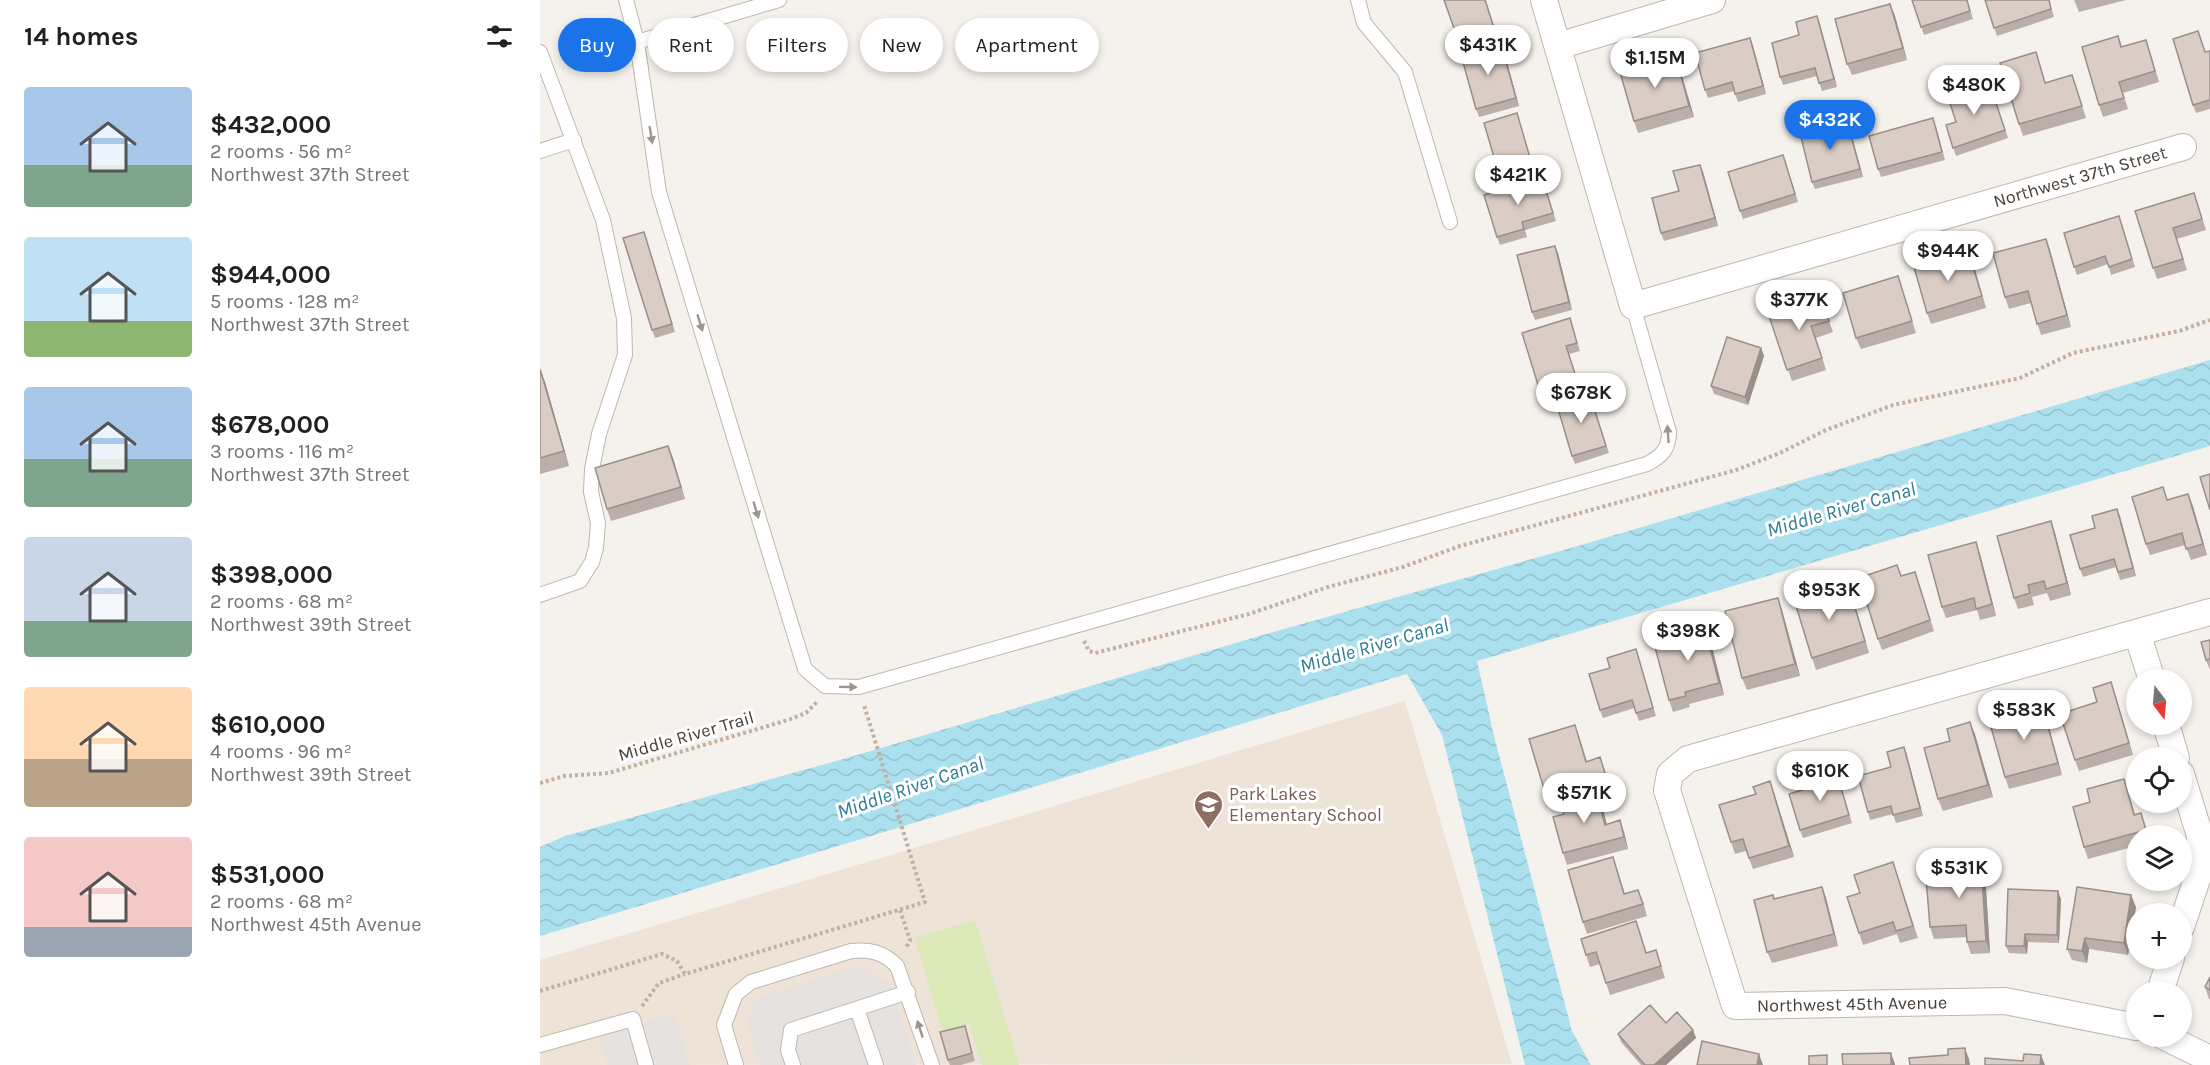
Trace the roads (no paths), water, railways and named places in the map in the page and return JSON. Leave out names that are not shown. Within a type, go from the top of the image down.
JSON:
[{"type":"street","points":[[1544,0],[1633,306]]},
{"type":"street","points":[[1558,46],[1712,0]]},
{"type":"street","name":"Northwest 37th Street","points":[[1633,306],[2183,147]]},
{"type":"street","points":[[2148,669],[2137,633],[2210,612]]},
{"type":"street","name":"Northwest 45th Avenue","points":[[2126,1025],[2005,1001],[1735,1006],[1667,790],[1670,774],[1688,759],[2137,633]]},
{"type":"street","points":[[2189,903],[2198,876],[2200,836],[2192,810]]},
{"type":"street","points":[[2185,1047],[2210,1059]]},
{"type":"lane","points":[[626,0],[637,42],[659,192],[805,669],[825,686],[859,687],[1647,464],[1662,455],[1669,444],[1669,432],[1633,306]]},
{"type":"lane","points":[[637,42],[780,0]]},
{"type":"lane","points":[[1358,0],[1364,23],[1405,72],[1450,222]]},
{"type":"lane","points":[[540,52],[603,220],[624,318],[625,355],[599,434],[592,469],[591,492],[598,523],[596,549],[592,562],[580,581],[540,595]]},
{"type":"lane","points":[[540,151],[574,140]]},
{"type":"lane","points":[[736,1065],[724,1025],[736,994],[751,982],[851,951],[868,949],[886,956],[897,966],[932,1065]]},
{"type":"lane","points":[[793,1065],[788,1050],[791,1030],[908,992]]},
{"type":"lane","points":[[857,1009],[876,1065]]},
{"type":"lane","points":[[540,1045],[633,1019],[646,1065]]},
{"type":"water","name":"Middle River Canal","points":[[2210,360],[2210,446],[1477,661],[1494,736],[1572,1031],[1591,1065],[1525,1065],[1442,735],[1407,674],[540,936],[540,847],[565,836],[847,758]]},
{"type":"place","name":"Park Lakes Elementary School","points":[[1208,830]]}]
